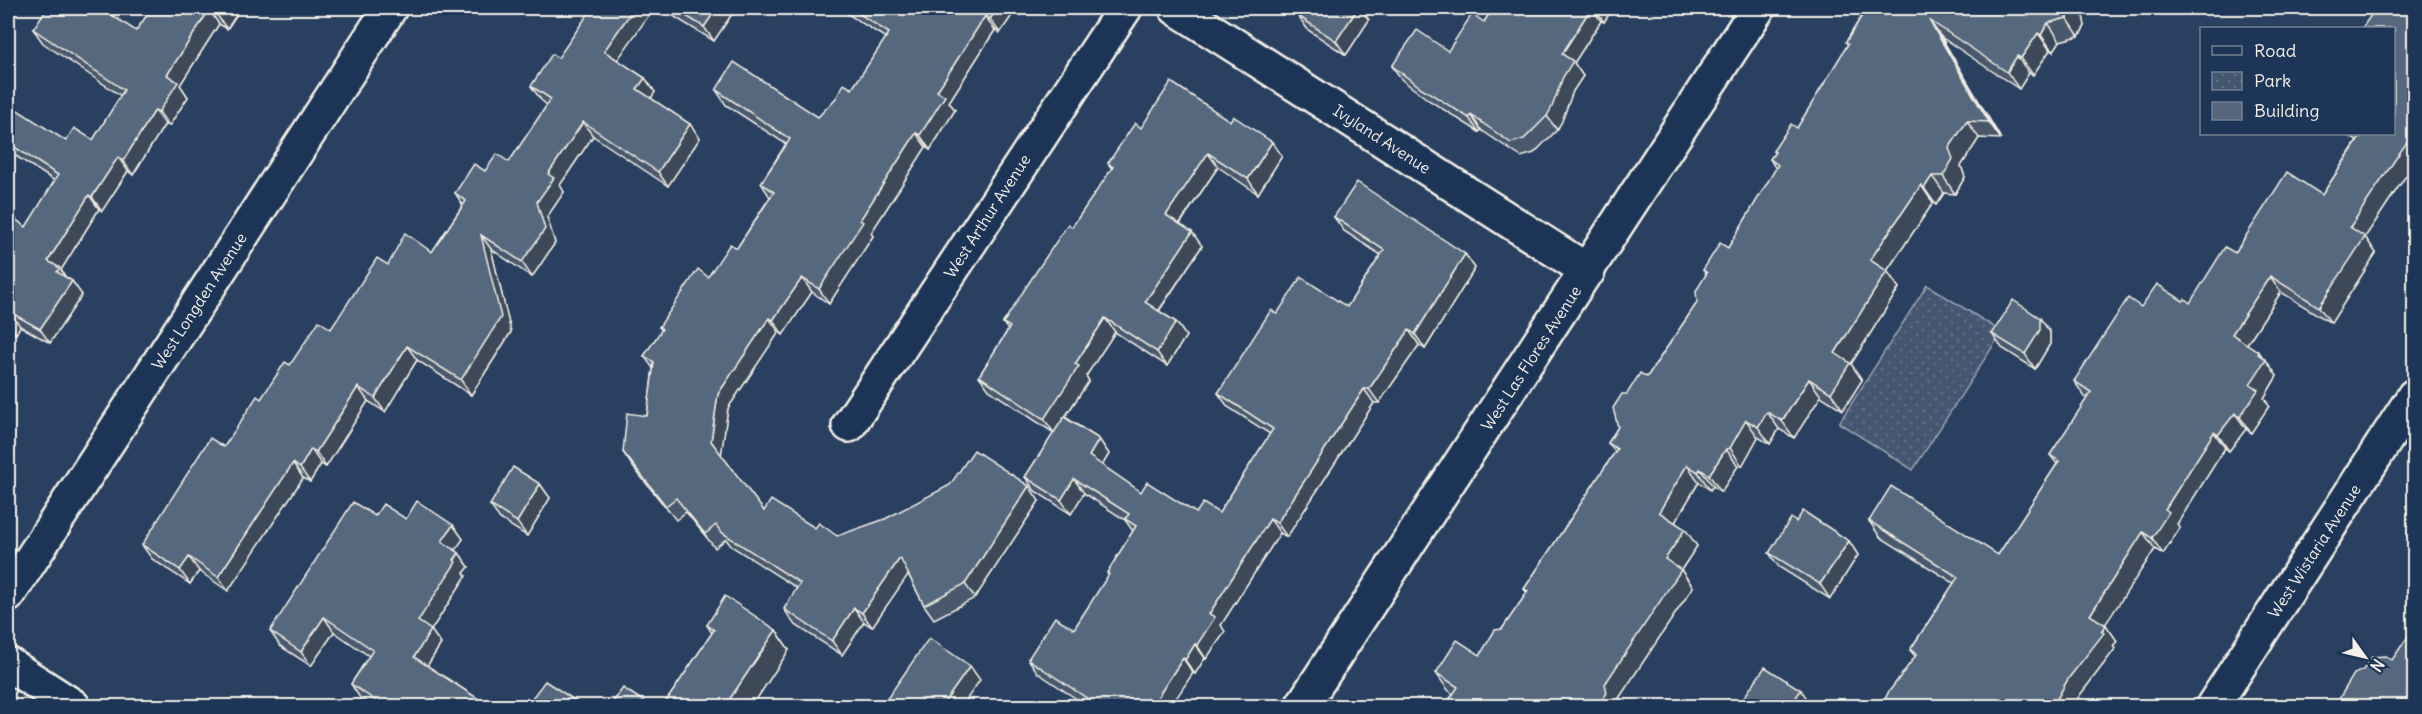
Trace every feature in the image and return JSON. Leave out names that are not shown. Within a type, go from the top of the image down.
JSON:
[{"type":"street","name":"West Longden Avenue","points":[[8,595],[390,8]]},
{"type":"street","name":"West Arthur Avenue","points":[[849,425],[1125,8]]},
{"type":"street","name":"Ivyland Avenue","points":[[1176,8],[1588,271]]},
{"type":"street","name":"West Las Flores Avenue","points":[[1302,706],[1758,8]]},
{"type":"street","name":"West Wistaria Avenue","points":[[2213,706],[2415,396]]},
{"type":"street","points":[[8,664],[74,706]]},
{"type":"green space","points":[[1927,285],[2002,332],[1913,470],[1839,423]]},
{"type":"building","points":[[47,8],[101,8],[136,31],[152,8],[222,8],[217,15],[209,10],[167,75],[178,82],[159,112],[155,110],[123,161],[118,157],[92,197],[89,195],[48,261],[60,268],[57,272],[72,281],[40,329],[10,312],[8,317],[8,214],[26,227],[58,175],[8,143],[8,115],[13,107],[66,141],[74,128],[93,140],[124,90],[33,29]]},
{"type":"building","points":[[592,8],[634,8],[604,51],[645,78],[637,89],[690,124],[658,172],[583,122],[548,174],[554,178],[537,202],[545,229],[522,262],[481,235],[501,317],[461,380],[407,346],[375,398],[358,387],[316,452],[311,449],[300,468],[293,463],[218,577],[189,557],[180,570],[142,545],[210,438],[224,447],[257,396],[261,399],[285,362],[290,365],[319,321],[331,329],[377,258],[388,265],[405,233],[432,252],[466,201],[455,193],[474,164],[485,171],[497,154],[509,162],[551,99],[531,86],[552,54],[558,58]]},
{"type":"building","points":[[673,8],[717,8],[704,27]]},
{"type":"building","points":[[850,8],[998,8],[990,19],[985,16],[937,91],[945,96],[920,135],[916,133],[860,220],[863,222],[819,289],[802,278],[773,320],[769,318],[718,394],[711,441],[764,511],[771,500],[815,528],[819,523],[837,536],[885,519],[950,485],[974,450],[1029,486],[965,584],[924,605],[900,558],[862,613],[854,608],[832,641],[784,609],[800,583],[721,532],[716,525],[705,534],[676,498],[666,506],[623,452],[627,413],[647,416],[654,362],[644,356],[662,329],[659,327],[698,269],[708,277],[730,244],[737,248],[774,192],[761,183],[790,139],[716,90],[734,62],[818,117],[836,98],[844,84],[852,89],[889,33]]},
{"type":"building","points":[[1297,8],[1358,8],[1336,41],[1298,16],[1301,10]]},
{"type":"building","points":[[1493,8],[1591,8],[1562,54],[1573,61],[1563,77],[1547,116],[1524,139],[1511,143],[1471,115],[1469,118],[1420,87],[1392,66],[1417,30],[1448,51],[1472,14],[1484,22]]},
{"type":"building","points":[[1870,8],[2073,9],[2067,18],[2048,23],[2041,35],[2038,33],[2021,58],[2017,56],[2007,72],[1929,20],[1989,122],[1967,121],[1949,148],[1953,159],[1943,176],[1932,176],[1924,188],[1921,185],[1870,260],[1887,271],[1835,353],[1850,363],[1831,393],[1809,379],[1782,421],[1767,412],[1758,427],[1746,420],[1730,448],[1726,449],[1709,475],[1700,469],[1698,472],[1687,465],[1659,512],[1685,529],[1665,559],[1681,570],[1605,684],[1607,693],[1598,706],[1445,706],[1458,687],[1436,673],[1457,640],[1480,655],[1495,630],[1502,629],[1528,591],[1524,589],[1617,449],[1608,443],[1618,427],[1613,408],[1622,394],[1627,394],[1640,373],[1647,377],[1697,303],[1696,291],[1707,273],[1703,270],[1720,243],[1728,248],[1778,165],[1770,159],[1775,152],[1773,151],[1791,124],[1797,128],[1848,44],[1846,42],[1861,17]]},
{"type":"building","points":[[2376,8],[2415,8],[2415,130],[2350,227],[2365,237],[2319,307],[2270,276],[2232,334],[2259,352],[2258,354],[2266,360],[2250,384],[2258,390],[2240,417],[2235,413],[2218,435],[2214,432],[2165,509],[2169,512],[2152,538],[2143,532],[2090,615],[2106,625],[2101,631],[2104,633],[2068,679],[2053,706],[1882,706],[1888,693],[1917,654],[1910,650],[1958,577],[1869,521],[1891,486],[1998,555],[2059,461],[2050,455],[2091,392],[2074,381],[2128,298],[2141,307],[2157,284],[2190,303],[2225,247],[2235,253],[2287,172],[2322,195],[2361,136],[2360,135],[2395,135],[2395,27],[2363,27]]},
{"type":"building","points":[[1171,82],[1230,121],[1233,116],[1272,142],[1248,179],[1208,153],[1166,215],[1192,232],[1145,302],[1176,322],[1157,352],[1105,318],[1075,364],[1079,366],[1044,419],[979,376],[1010,327],[1003,323],[1030,281],[1068,224],[1072,227],[1113,167],[1108,163],[1135,123],[1141,128]]},
{"type":"building","points":[[1357,182],[1465,254],[1415,334],[1409,330],[1369,389],[1364,389],[1277,523],[1270,519],[1209,614],[1215,617],[1197,645],[1195,644],[1185,660],[1183,658],[1152,706],[1087,706],[1091,701],[1028,659],[1055,617],[1074,629],[1136,526],[1125,519],[1129,514],[1074,479],[1061,500],[1025,477],[1064,417],[1099,439],[1089,456],[1141,492],[1147,482],[1196,513],[1203,503],[1219,513],[1273,429],[1218,393],[1271,310],[1277,314],[1301,277],[1347,307],[1384,250],[1334,217]]},
{"type":"building","points":[[2013,300],[2040,318],[2040,330],[2025,354],[1992,334]]},
{"type":"building","points":[[513,467],[540,484],[517,522],[490,505]]},
{"type":"building","points":[[417,501],[453,525],[442,541],[459,553],[454,560],[456,562],[418,621],[431,630],[414,657],[486,704],[491,697],[505,706],[390,706],[384,702],[382,705],[351,684],[373,650],[324,617],[301,652],[270,631],[353,502],[375,516],[383,504],[406,519]]},
{"type":"building","points":[[1803,511],[1849,541],[1820,584],[1769,553],[1791,518],[1796,522]]},
{"type":"building","points":[[725,596],[776,630],[725,706],[663,706],[714,630],[707,625]]},
{"type":"building","points":[[2415,626],[2415,706],[2339,706],[2340,697],[2354,674],[2363,670],[2372,657],[2386,656],[2392,660]]},
{"type":"building","points":[[929,638],[970,666],[942,706],[935,702],[932,706],[882,706]]},
{"type":"building","points":[[1765,667],[1801,690],[1790,706],[1738,706]]},
{"type":"building","points":[[545,681],[584,706],[526,706]]},
{"type":"building","points":[[623,688],[651,706],[610,706]]}]
